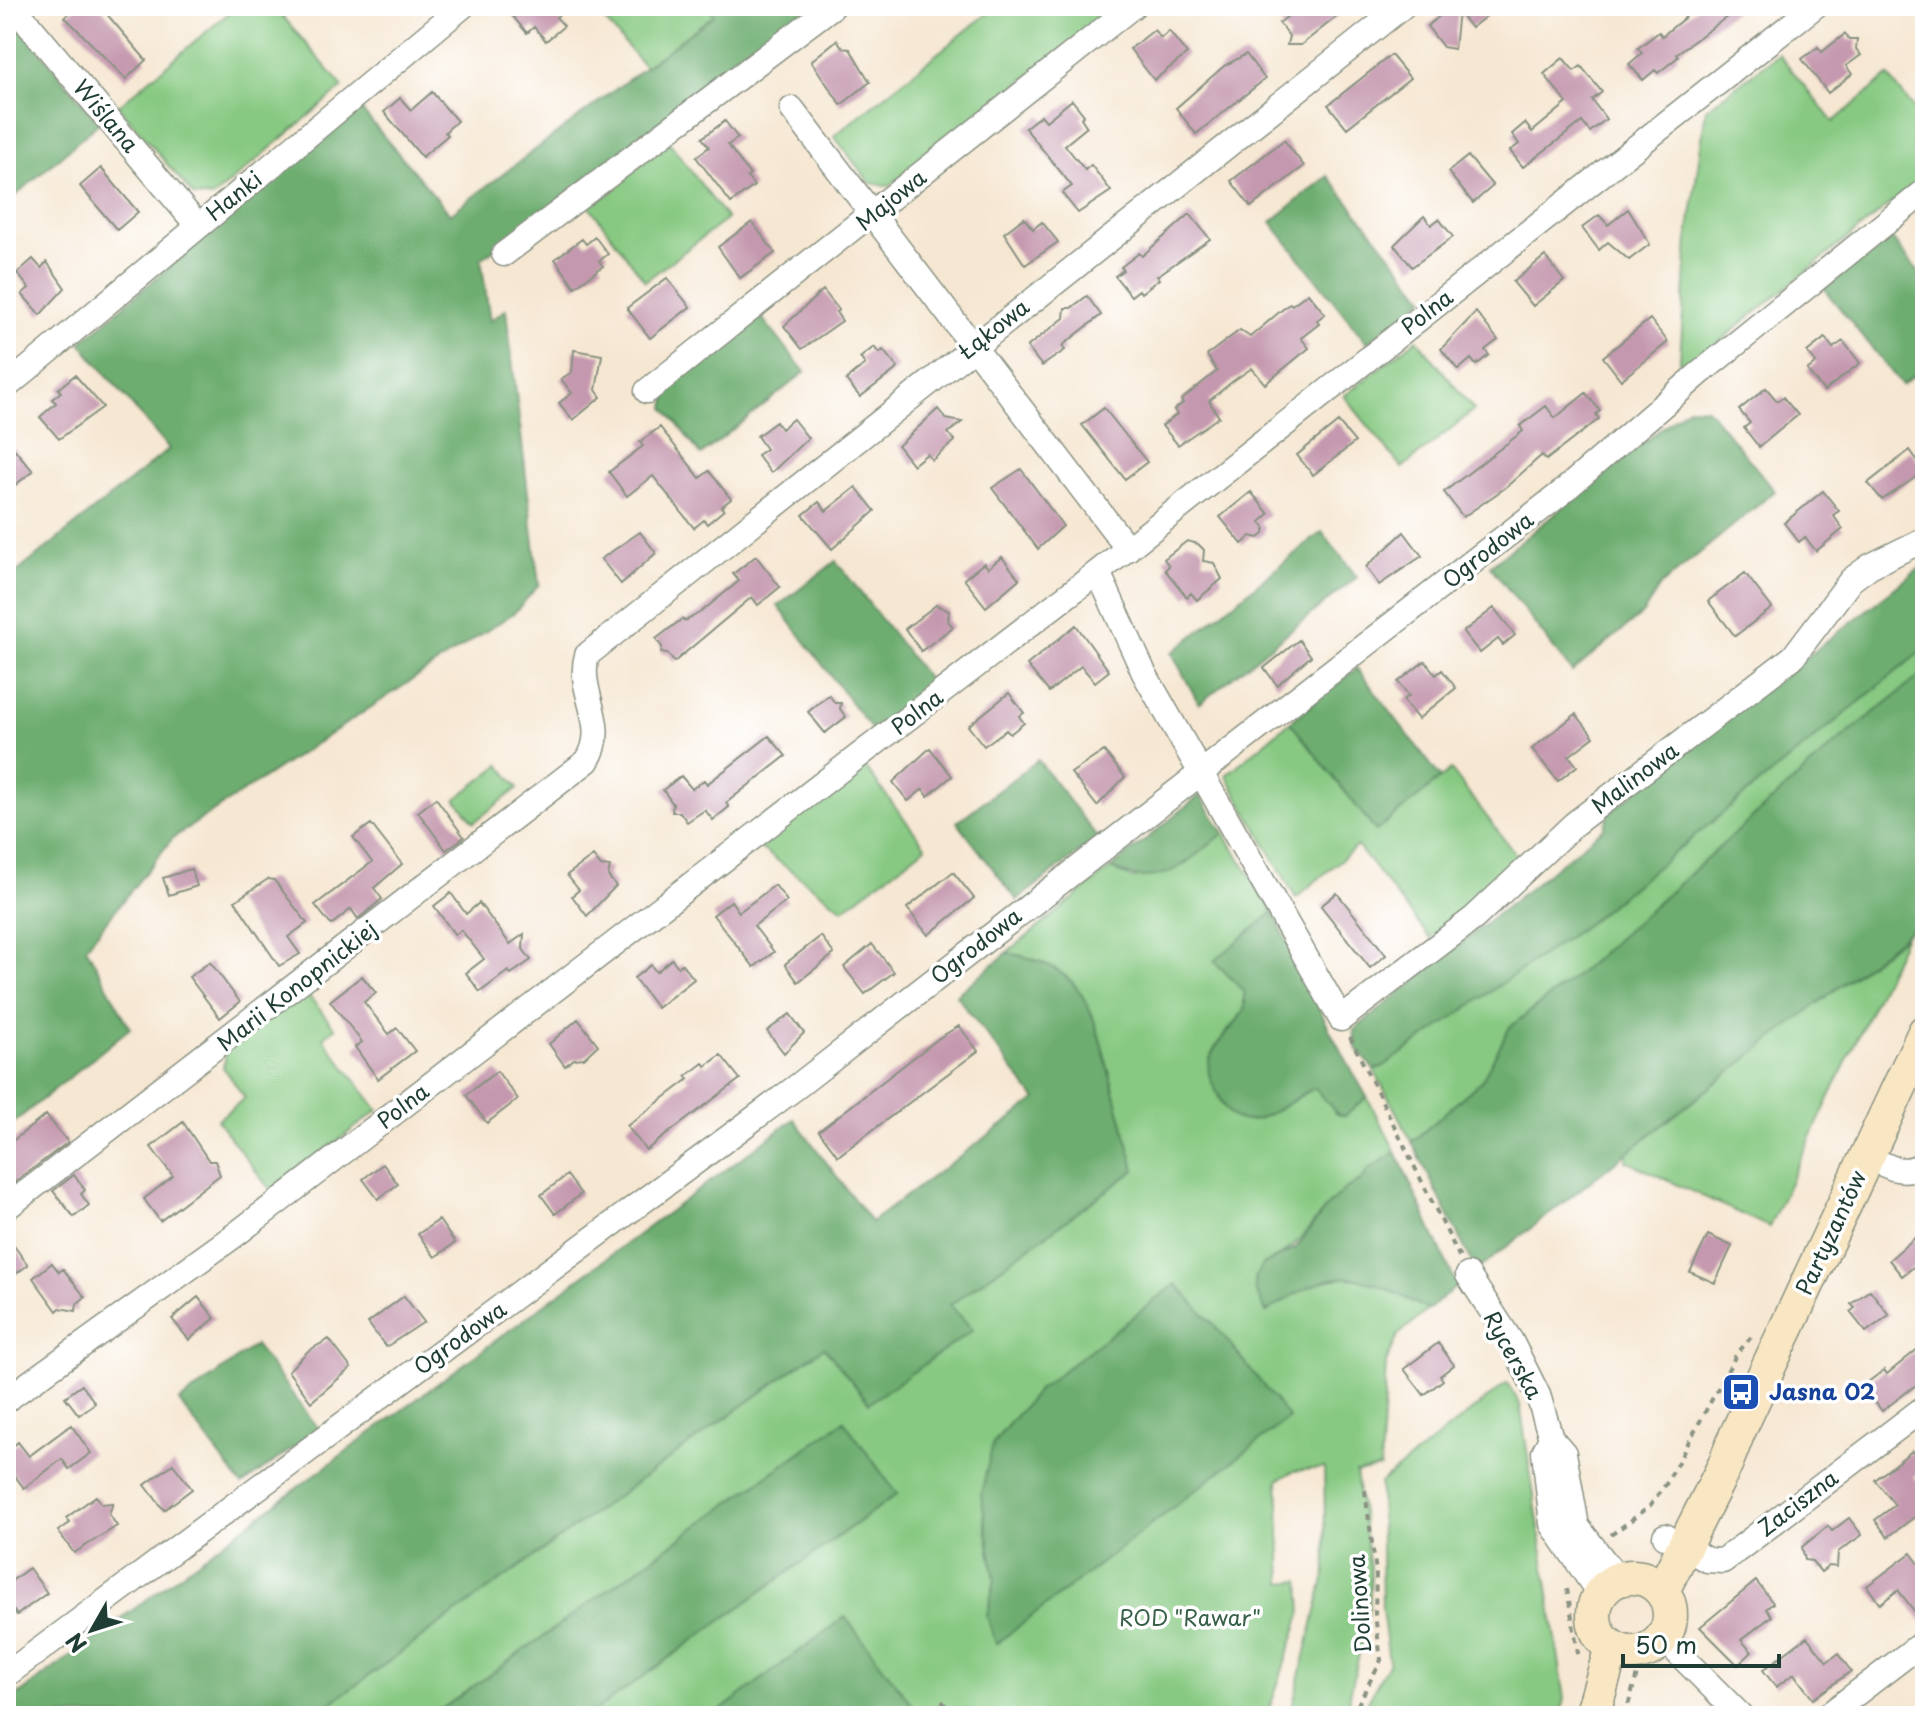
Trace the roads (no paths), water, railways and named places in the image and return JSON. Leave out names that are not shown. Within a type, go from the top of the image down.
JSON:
[{"type":"street","name":"Wiślana","points":[[13,6],[198,226]]},
{"type":"street","name":"Hanki","points":[[6,387],[463,6]]},
{"type":"street","points":[[504,254],[833,6]]},
{"type":"street","name":"Majowa","points":[[647,391],[1133,6]]},
{"type":"street","name":"Łąkowa","points":[[587,761],[598,732],[586,680],[587,655],[974,344],[1403,6]]},
{"type":"street","name":"Polna","points":[[6,1400],[235,1235],[1128,549],[1815,6]]},
{"type":"street","points":[[792,109],[1128,549]]},
{"type":"street","name":"Ogrodowa","points":[[6,1675],[799,1085],[1198,772],[1312,688],[1560,494],[1700,373],[1925,191]]},
{"type":"street","name":"Malinowa","points":[[1198,772],[1278,903],[1341,1019],[1474,918],[1574,824],[1793,657],[1851,580],[1870,566],[1925,539]]},
{"type":"street","points":[[1098,572],[1144,673],[1198,772]]},
{"type":"street","name":"Marii Konopnickiej","points":[[6,1208],[587,761]]},
{"type":"street","name":"Partyzantów","points":[[1630,1585],[1675,1542],[1712,1459],[1737,1434],[1925,1032]]},
{"type":"street","points":[[1867,1156],[1897,1171],[1915,1169],[1925,1163]]},
{"type":"street","name":"Rycerska","points":[[1468,1275],[1522,1361],[1551,1438],[1564,1453],[1577,1526],[1630,1585]]},
{"type":"street","name":"Zaciszna","points":[[1675,1542],[1711,1562],[1723,1561],[1925,1407]]},
{"type":"street","points":[[1592,1716],[1642,1650],[1670,1615],[1630,1585],[1594,1621],[1598,1632],[1642,1650],[1741,1716]]},
{"type":"street","points":[[1827,1716],[1925,1641]]},
{"type":"street","points":[[1612,1716],[1642,1650]]},
{"type":"place","name":"Jasna 02","points":[[1741,1392]]},
{"type":"park label","name":"ROD \"Rawar\"","points":[[1190,1618]]}]
